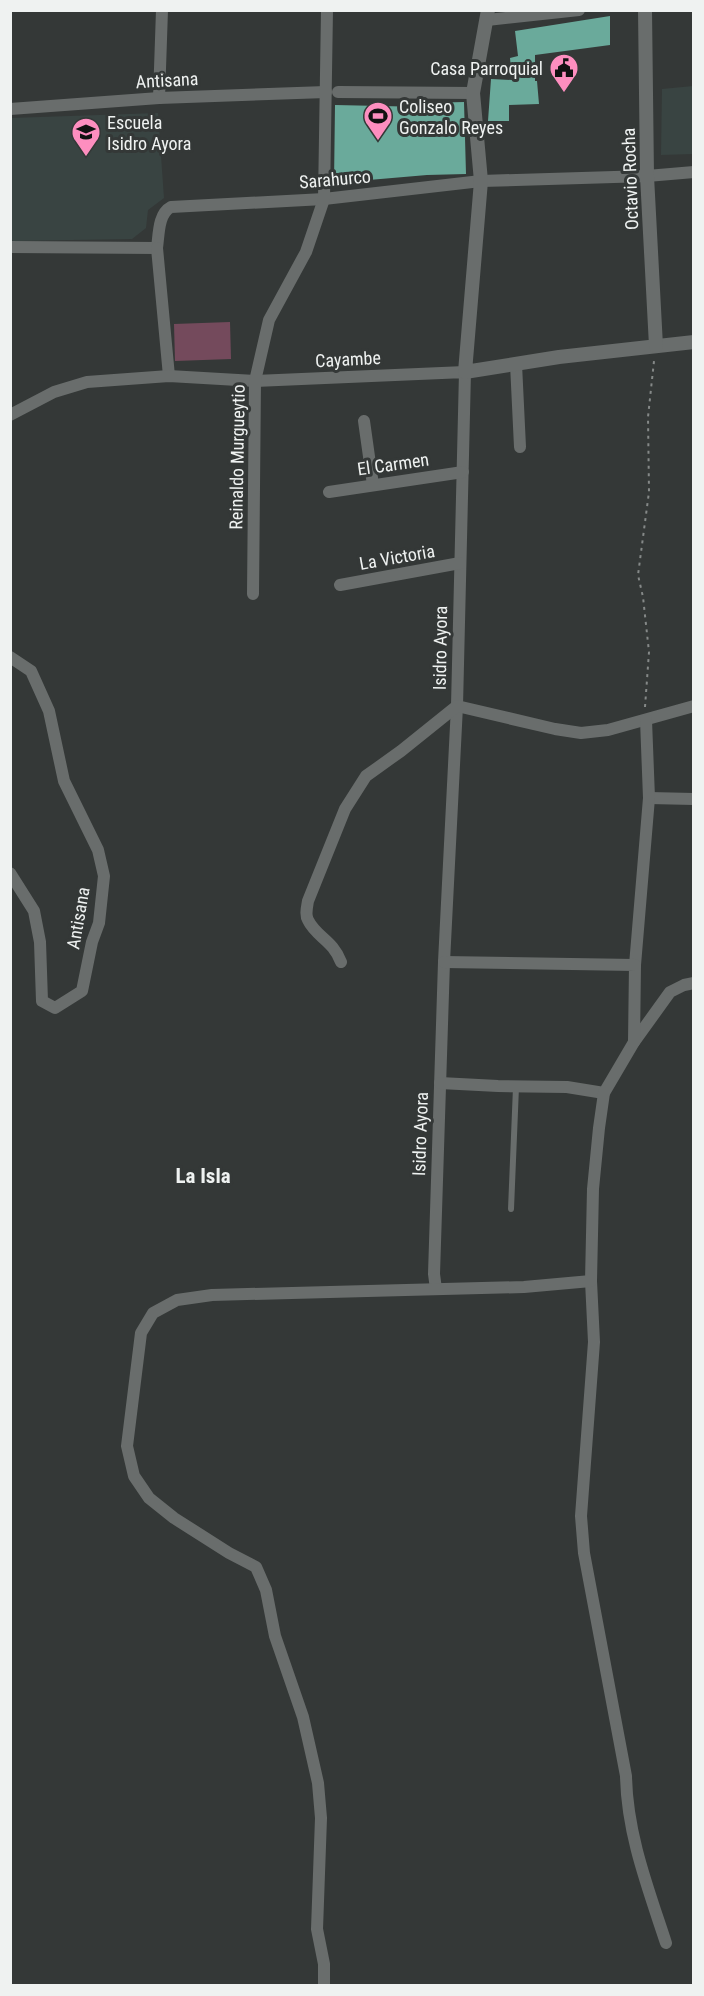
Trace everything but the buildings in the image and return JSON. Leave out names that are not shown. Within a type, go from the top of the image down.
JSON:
[{"type":"street","points":[[159,98],[162,10]]},
{"type":"street","name":"Reinaldo Murgueytio","points":[[253,594],[255,381],[269,320],[306,252],[324,199],[332,92],[327,10]]},
{"type":"street","points":[[487,15],[579,10]]},
{"type":"street","name":"Octavio Rocha","points":[[645,10],[647,176],[656,346]]},
{"type":"street","name":"Isidro Ayora","points":[[436,1289],[434,1274],[444,962],[457,706],[465,372],[481,181],[473,93],[487,15]]},
{"type":"street","name":"Antisana","points":[[10,109],[159,98],[332,92],[473,93]]},
{"type":"street","name":"Sarahurco","points":[[169,376],[157,248],[162,216],[171,207],[324,199],[481,181],[647,176],[693,172]]},
{"type":"street","points":[[10,247],[157,248]]},
{"type":"street","name":"Cayambe","points":[[10,415],[54,392],[87,382],[169,376],[255,381],[465,372],[693,342]]},
{"type":"street","points":[[516,364],[520,447]]},
{"type":"street","points":[[364,421],[373,485]]},
{"type":"street","name":"El Carmen","points":[[329,492],[463,472]]},
{"type":"street","name":"La Victoria","points":[[340,585],[460,563]]},
{"type":"street","name":"Antisana","points":[[10,657],[31,671],[49,711],[64,781],[98,850],[104,876],[99,923],[82,991],[55,1008],[42,1001],[40,942],[34,911],[10,873]]},
{"type":"street","points":[[340,962],[337,952],[308,920],[307,914],[308,901],[345,809],[366,776],[457,706],[581,733],[608,730],[693,706]]},
{"type":"street","points":[[634,1042],[635,965],[649,798],[646,720]]},
{"type":"street","points":[[649,798],[693,799]]},
{"type":"street","points":[[444,962],[635,965]]},
{"type":"street","points":[[666,1943],[639,1862],[631,1828],[626,1776],[584,1553],[580,1516],[594,1342],[591,1281],[593,1190],[604,1093],[634,1042],[670,992],[693,983]]},
{"type":"street","points":[[440,1083],[567,1087],[604,1093]]},
{"type":"street","points":[[324,1986],[324,1964],[317,1920],[321,1818],[318,1783],[303,1717],[275,1636],[266,1590],[259,1571],[256,1567],[229,1553],[174,1518],[149,1498],[134,1476],[127,1446],[141,1333],[153,1313],[177,1300],[212,1295],[524,1287],[591,1281]]},
{"type":"lane","points":[[511,1209],[516,1087]]},
{"type":"path","points":[[646,720],[645,692],[649,652],[643,597],[638,575],[648,492],[648,417],[656,346]]},
{"type":"shaded area","points":[[693,86],[693,154],[661,155],[662,89]]},
{"type":"shaded area","name":"Escuela Isidro Ayora","points":[[158,113],[164,198],[148,210],[146,228],[132,239],[13,241],[10,238],[11,118]]},
{"type":"shaded area","points":[[230,322],[231,359],[175,361],[174,324]]},
{"type":"place","name":"Casa Parroquial","points":[[564,94]]},
{"type":"place","name":"Coliseo Gonzalo Reyes","points":[[378,142]]},
{"type":"place","name":"Escuela Isidro Ayora","points":[[86,158]]},
{"type":"district","name":"La Isla","points":[[203,1176]]}]
